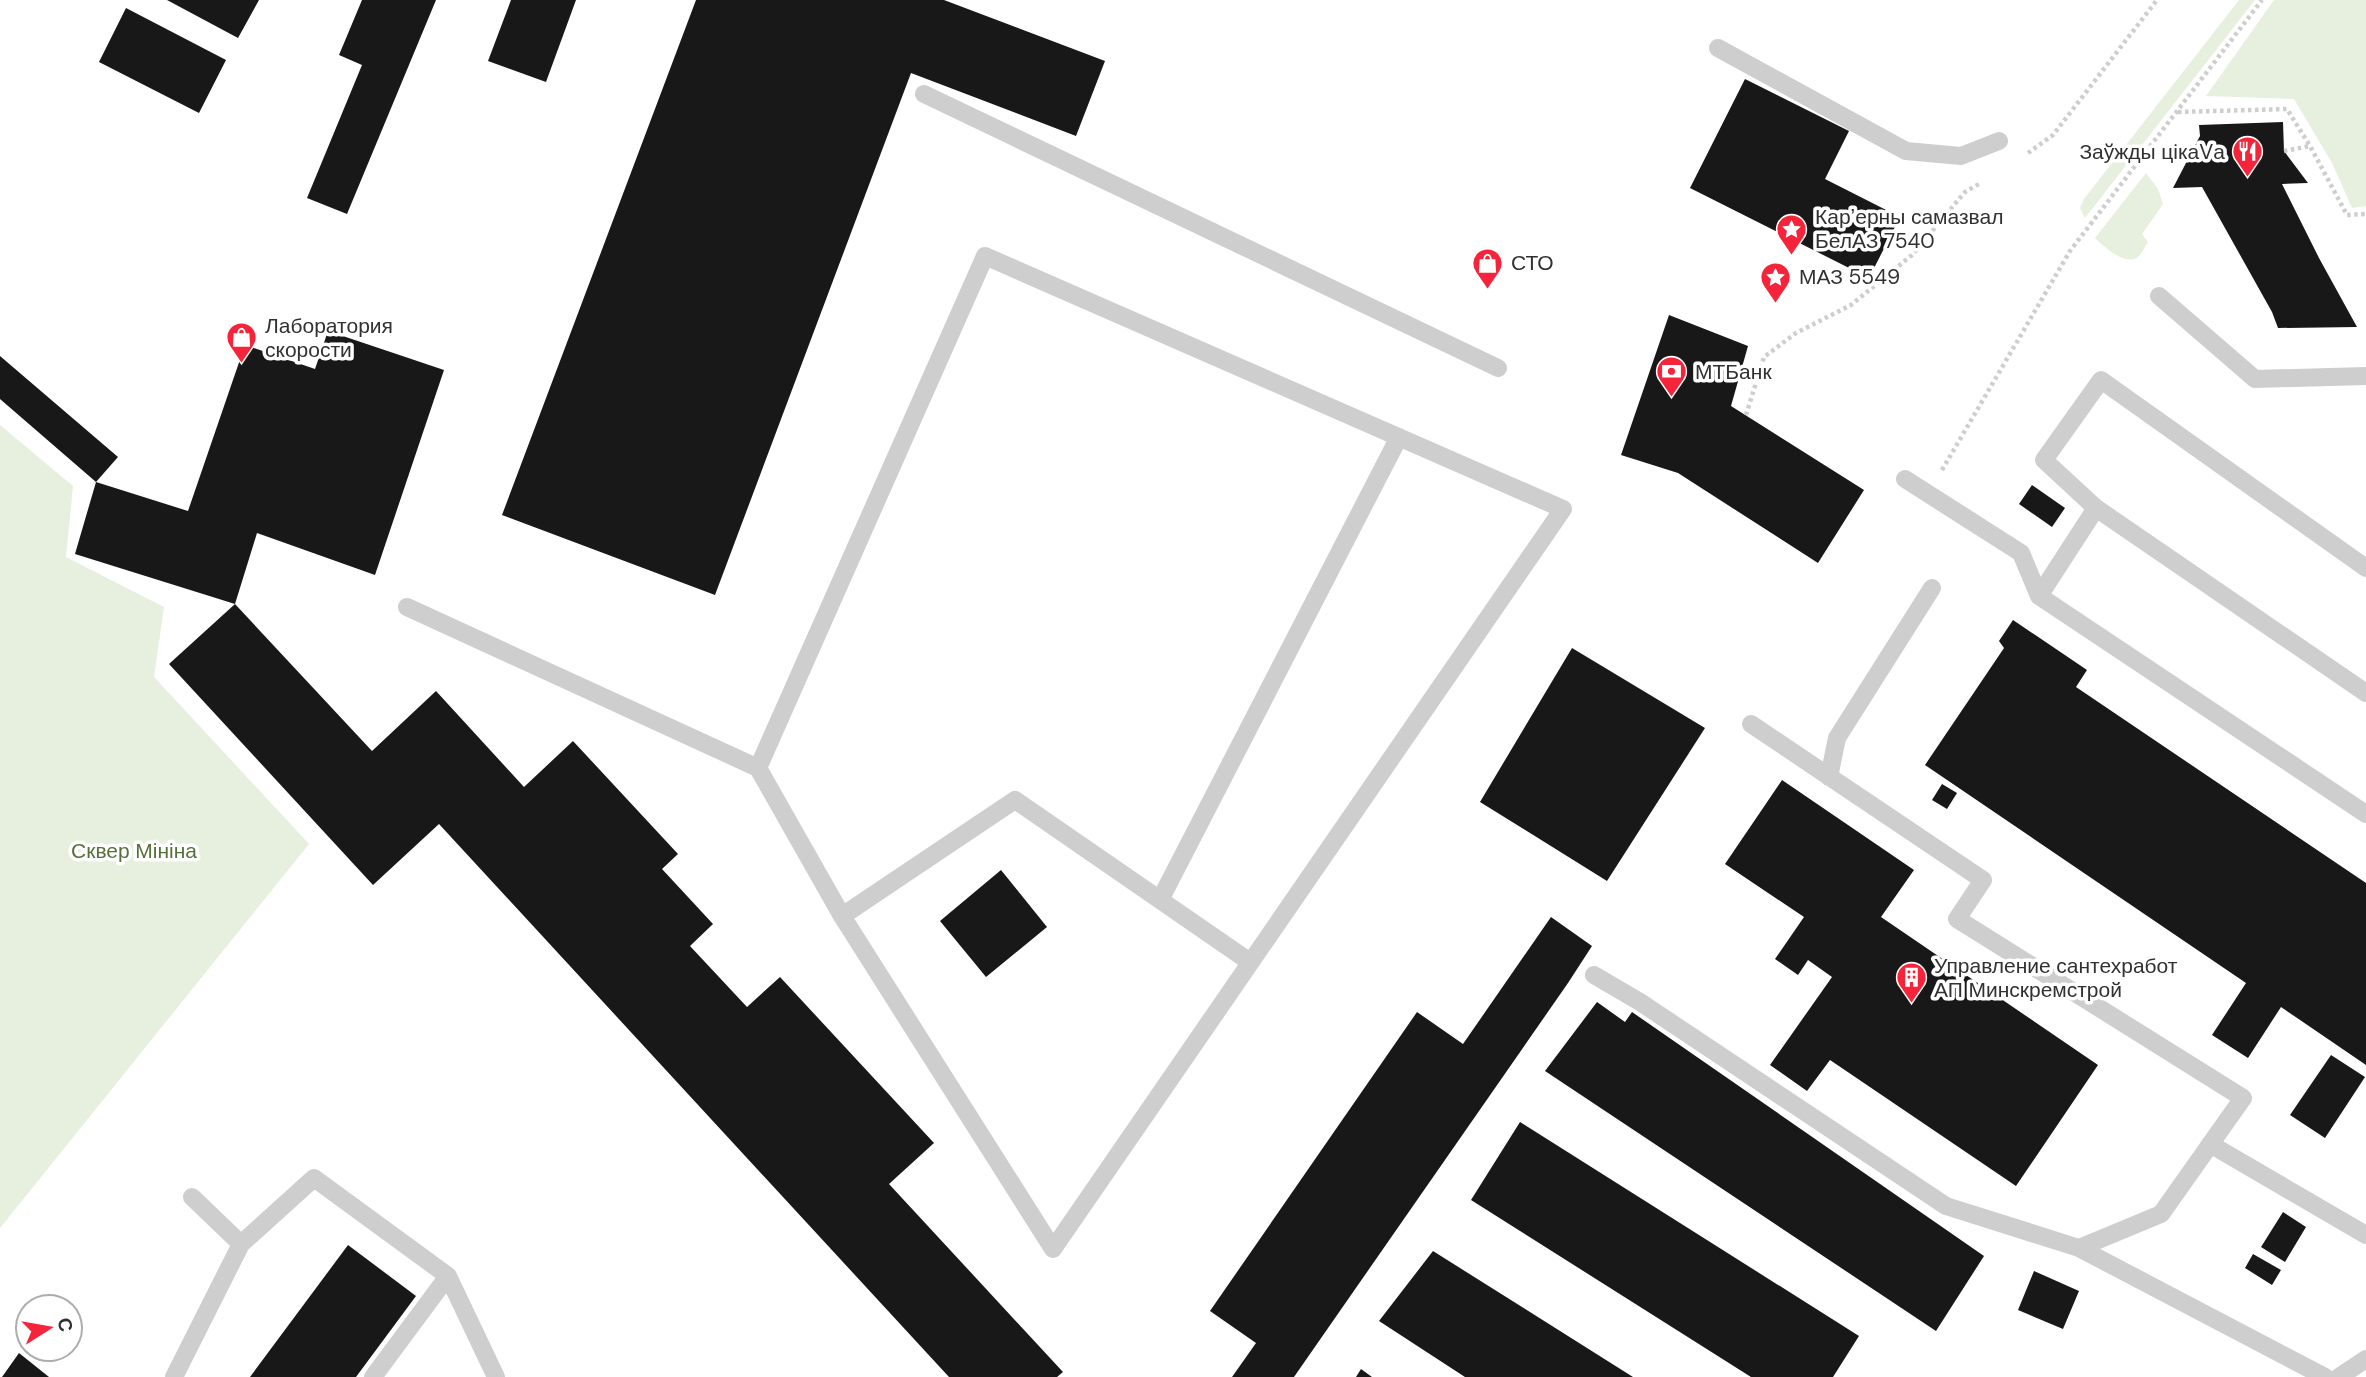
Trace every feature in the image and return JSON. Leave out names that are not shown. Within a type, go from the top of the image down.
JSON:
[{"type":"lane","points":[[1718,47],[1906,151],[1961,156],[1999,141]]},
{"type":"lane","points":[[924,93],[1498,368]]},
{"type":"lane","points":[[407,607],[758,768],[842,916],[1053,1249],[1563,509],[985,256],[758,768]]},
{"type":"lane","points":[[2159,296],[2255,379],[2366,376]]},
{"type":"lane","points":[[2366,568],[2101,380],[2044,460],[2096,508],[2366,694]]},
{"type":"lane","points":[[1160,900],[1399,437]]},
{"type":"lane","points":[[1905,479],[2021,552],[2039,596],[2366,814]]},
{"type":"lane","points":[[2039,596],[2096,508]]},
{"type":"lane","points":[[1829,777],[1837,738],[1932,588]]},
{"type":"lane","points":[[1751,724],[1983,880],[1957,919],[2243,1098],[2161,1214],[2079,1248]]},
{"type":"lane","points":[[842,916],[1016,800],[1251,962]]},
{"type":"lane","points":[[1594,975],[1640,1002],[1946,1206],[2079,1248],[2325,1377]]},
{"type":"lane","points":[[2210,1144],[2366,1235]]},
{"type":"lane","points":[[174,1377],[241,1244],[314,1178],[448,1276],[496,1377]]},
{"type":"lane","points":[[192,1197],[241,1244]]},
{"type":"lane","points":[[373,1377],[448,1276]]},
{"type":"lane","points":[[2339,1377],[2366,1359]]},
{"type":"path","points":[[2026,154],[2053,135],[2157,0]]},
{"type":"path","points":[[1928,494],[2070,251],[2262,0]]},
{"type":"path","points":[[2178,112],[2287,109],[2347,215],[2366,214]]},
{"type":"path","points":[[2284,151],[2310,146]]},
{"type":"path","points":[[1746,415],[1765,357],[1796,334],[1851,305],[1912,255],[1965,192],[1986,180]]},
{"type":"green space","points":[[2239,0],[2255,0],[2085,218],[2080,208],[2084,199]]},
{"type":"green space","points":[[2274,0],[2366,0],[2366,206],[2352,208],[2332,163],[2294,99],[2206,96]]},
{"type":"green space","points":[[2146,173],[2158,189],[2163,204],[2142,234],[2148,242],[2139,256],[2134,259],[2122,258],[2095,238]]},
{"type":"green space","name":"Сквер Мініна","points":[[0,425],[73,486],[66,557],[164,607],[154,677],[309,844],[0,1228]]},
{"type":"building","points":[[167,0],[259,0],[238,38]]},
{"type":"building","points":[[362,0],[436,0],[347,214],[307,198],[362,65],[339,55]]},
{"type":"building","points":[[511,0],[576,0],[546,82],[488,61]]},
{"type":"building","points":[[696,0],[944,0],[1105,61],[1076,136],[911,73],[715,595],[502,515]]},
{"type":"building","points":[[126,8],[226,60],[199,113],[99,62]]},
{"type":"building","points":[[1745,79],[1849,131],[1825,179],[1900,217],[1869,278],[1690,188]]},
{"type":"building","points":[[2283,122],[2284,151],[2308,183],[2282,184],[2357,327],[2278,328],[2272,312],[2202,187],[2173,188],[2200,136],[2199,125]]},
{"type":"building","points":[[1669,315],[1748,346],[1731,406],[1864,490],[1818,563],[1678,473],[1621,455]]},
{"type":"building","points":[[328,331],[444,370],[375,575],[257,533],[235,604],[75,554],[96,482],[188,511],[245,345],[315,369]]},
{"type":"building","points":[[0,356],[118,457],[96,482],[0,399]]},
{"type":"building","points":[[2032,485],[2065,508],[2052,527],[2019,504]]},
{"type":"building","points":[[235,604],[372,751],[436,691],[524,787],[573,741],[678,854],[662,869],[713,924],[690,946],[747,1007],[780,977],[934,1143],[889,1184],[1063,1372],[1057,1377],[949,1377],[439,824],[373,885],[169,664]]},
{"type":"building","points":[[2013,620],[2087,670],[2076,687],[2366,883],[2366,1065],[2281,1007],[2248,1058],[2212,1035],[2246,983],[1925,765],[2004,648],[1999,641]]},
{"type":"building","points":[[1572,648],[1705,728],[1607,881],[1480,802]]},
{"type":"building","name":"Управление сантехработ АП Минскремстрой","points":[[1782,780],[1914,870],[1881,917],[2098,1065],[2016,1186],[1830,1060],[1807,1091],[1770,1065],[1832,977],[1808,960],[1798,975],[1775,959],[1804,917],[1725,864]]},
{"type":"building","points":[[1942,784],[1957,793],[1947,809],[1932,800]]},
{"type":"building","points":[[1001,870],[1047,927],[986,977],[940,921]]},
{"type":"building","points":[[1551,917],[1592,946],[1568,983],[1294,1377],[1232,1377],[1256,1343],[1210,1311],[1417,1012],[1463,1044]]},
{"type":"building","points":[[1597,1002],[1625,1022],[1632,1012],[1984,1256],[1936,1331],[1545,1071]]},
{"type":"building","points":[[2331,1055],[2365,1077],[2325,1138],[2290,1115]]},
{"type":"building","points":[[1520,1122],[1859,1336],[1833,1377],[1751,1377],[1471,1200]]},
{"type":"building","points":[[2283,1212],[2306,1227],[2285,1262],[2261,1247]]},
{"type":"building","points":[[348,1245],[416,1296],[356,1377],[250,1377]]},
{"type":"building","points":[[1433,1251],[1633,1377],[1465,1377],[1379,1321]]},
{"type":"building","points":[[2253,1254],[2281,1270],[2272,1285],[2245,1268]]},
{"type":"building","points":[[2034,1271],[2079,1291],[2063,1329],[2018,1310]]},
{"type":"building","points":[[14,1360],[14,1363],[32,1363],[49,1377],[2,1377]]},
{"type":"building","points":[[1361,1369],[1372,1377],[1356,1377]]},
{"type":"place","name":"Заўжды цікаVа","points":[[2248,179]]},
{"type":"place","name":"Карʼерны самазвал БелАЗ 7540","points":[[1792,256]]},
{"type":"place","name":"СТО","points":[[1488,290]]},
{"type":"place","name":"МАЗ 5549","points":[[1776,304]]},
{"type":"place","name":"Лаборатория скорости","points":[[242,365]]},
{"type":"place","name":"МТБанк","points":[[1672,399]]},
{"type":"place","name":"Управление сантехработ АП Минскремстрой","points":[[1911,1005]]}]
